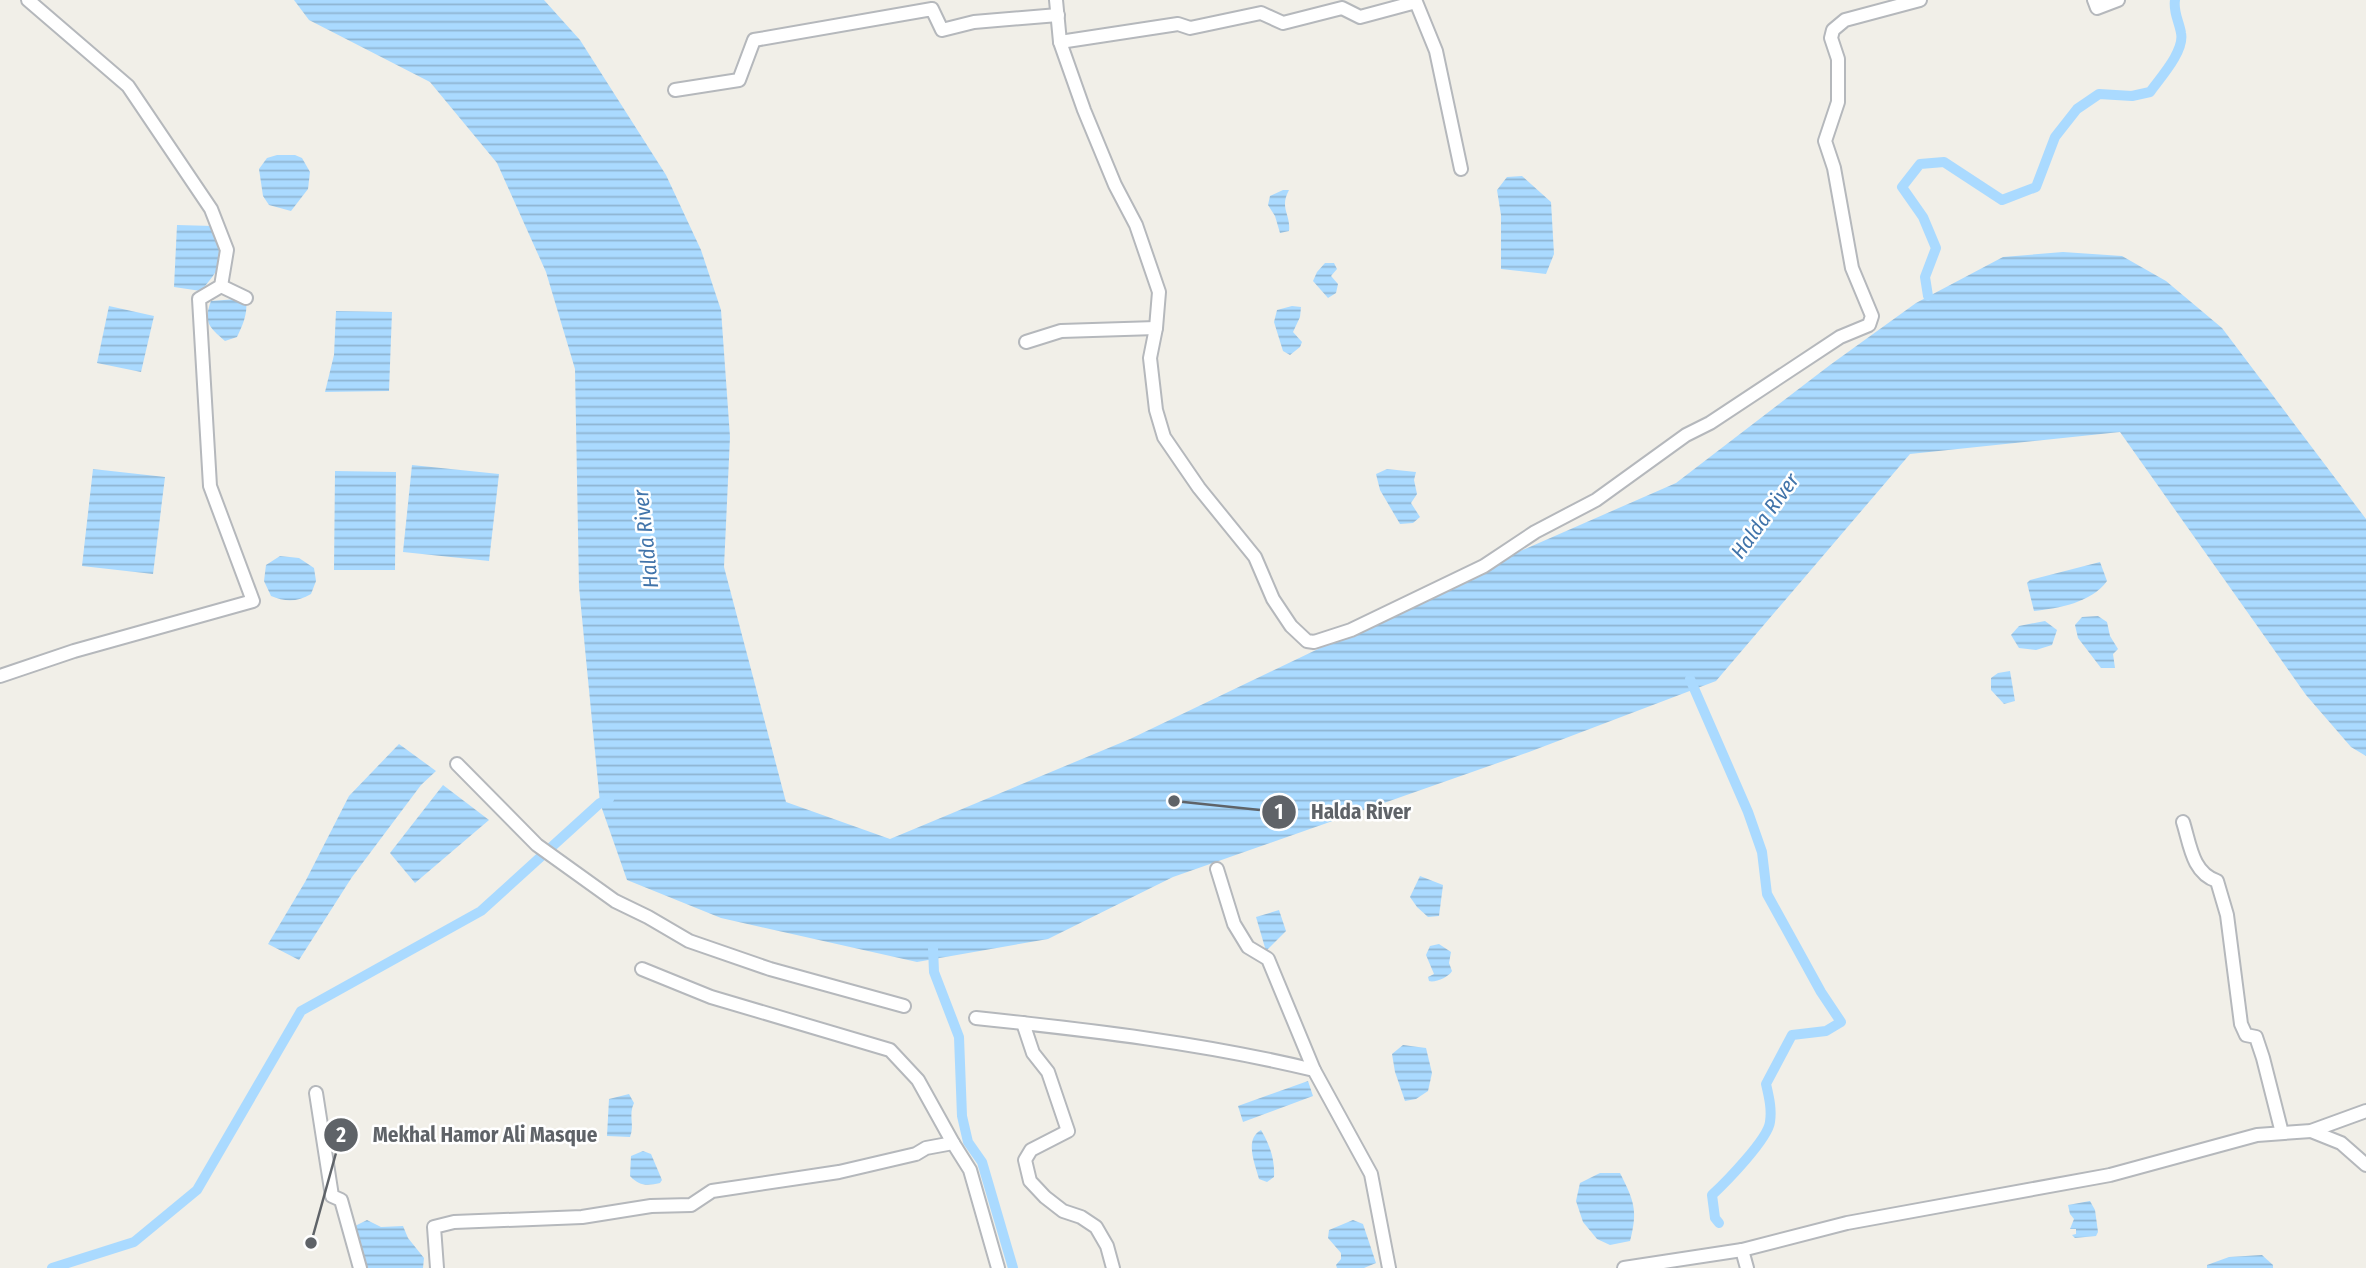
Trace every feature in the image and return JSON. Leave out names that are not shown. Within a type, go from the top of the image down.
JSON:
[{"type":"street","points":[[0,676],[74,651],[253,601],[210,486],[200,299],[221,286],[227,250],[211,209],[128,86],[28,0]]},
{"type":"street","points":[[1056,0],[1060,42],[1084,110],[1115,185],[1140,236],[1159,292],[1150,358],[1156,410],[1164,437],[1199,488],[1255,557],[1273,599],[1291,626],[1307,641],[1314,642],[1351,630],[1484,566],[1535,532],[1595,500],[1686,435],[1710,424],[1840,337],[1869,325],[1872,316],[1852,268],[1833,168],[1825,141],[1838,102],[1838,59],[1831,38],[1833,30],[1845,20],[1920,0]]},
{"type":"street","points":[[2094,0],[2097,8],[2118,0]]},
{"type":"street","points":[[1060,42],[1178,24],[1190,27],[1261,13],[1283,23],[1342,8],[1360,17],[1416,2],[1436,51],[1461,169]]},
{"type":"street","points":[[675,90],[739,80],[754,40],[932,9],[942,30],[974,22],[1058,15]]},
{"type":"street","points":[[221,286],[246,298]]},
{"type":"street","points":[[1026,342],[1060,331],[1156,328]]},
{"type":"street","points":[[457,764],[537,845],[615,901],[689,942],[770,969],[904,1006]]},
{"type":"street","points":[[2183,822],[2197,866],[2207,878],[2217,881],[2222,891],[2241,1024],[2246,1035],[2256,1037],[2282,1133]]},
{"type":"street","points":[[1217,869],[1234,924],[1248,947],[1268,959],[1314,1070],[1371,1174],[1389,1268]]},
{"type":"street","points":[[642,969],[711,998],[890,1049],[918,1080],[970,1170],[998,1268]]},
{"type":"street","points":[[976,1018],[1261,1057],[1314,1070]]},
{"type":"street","points":[[1023,1023],[1032,1052],[1048,1072],[1068,1131],[1031,1150],[1025,1160],[1030,1181],[1063,1211],[1082,1217],[1096,1227],[1107,1246],[1112,1268]]},
{"type":"street","points":[[316,1093],[332,1196],[341,1200],[360,1268]]},
{"type":"street","points":[[1624,1268],[1742,1250],[1847,1223],[2110,1175],[2257,1135],[2311,1131],[2366,1111]]},
{"type":"street","points":[[2311,1131],[2341,1143],[2366,1165]]},
{"type":"street","points":[[437,1268],[434,1227],[454,1222],[582,1217],[651,1206],[691,1205],[712,1191],[839,1172],[953,1143]]},
{"type":"street","points":[[1742,1250],[1747,1268]]},
{"type":"water","points":[[294,0],[544,0],[580,40],[666,175],[701,250],[721,310],[730,437],[724,567],[786,802],[890,839],[1130,739],[1486,566],[1676,483],[1916,303],[2003,257],[2063,252],[2122,256],[2166,281],[2222,328],[2366,519],[2366,756],[2351,747],[2306,695],[2120,432],[1910,454],[1716,681],[1529,752],[1173,877],[1048,939],[917,962],[721,918],[627,880],[600,803],[579,587],[575,369],[546,272],[497,163],[430,82],[309,20]]},
{"type":"water","points":[[295,155],[302,158],[310,172],[308,189],[291,211],[269,205],[263,196],[259,169],[267,158]]},
{"type":"water","points":[[1522,176],[1551,202],[1554,254],[1546,274],[1501,269],[1501,215],[1497,190],[1507,177]]},
{"type":"water","points":[[1289,190],[1285,206],[1289,231],[1280,233],[1275,216],[1268,205],[1270,196]]},
{"type":"water","points":[[177,225],[213,226],[220,261],[215,274],[201,291],[174,287]]},
{"type":"water","points":[[1325,263],[1334,263],[1337,269],[1331,276],[1338,284],[1336,293],[1328,298],[1313,281]]},
{"type":"water","points":[[237,299],[246,302],[244,320],[237,337],[225,341],[209,324],[211,301]]},
{"type":"water","points":[[109,306],[154,316],[141,372],[97,363]]},
{"type":"water","points":[[1292,306],[1301,307],[1293,332],[1302,342],[1290,355],[1283,351],[1274,322],[1277,310]]},
{"type":"water","points":[[336,311],[392,312],[389,391],[325,392],[334,355]]},
{"type":"water","points":[[412,465],[499,474],[489,561],[403,552]]},
{"type":"water","points":[[93,469],[165,477],[153,574],[82,566]]},
{"type":"water","points":[[1387,469],[1416,472],[1414,480],[1417,494],[1411,503],[1420,517],[1413,523],[1400,524],[1380,490],[1376,474]]},
{"type":"water","points":[[335,471],[396,472],[395,570],[334,570]]},
{"type":"water","points":[[280,556],[299,558],[314,568],[316,581],[311,594],[291,600],[271,596],[264,581],[266,565]]},
{"type":"water","points":[[2100,562],[2107,581],[2092,595],[2064,606],[2034,611],[2027,583],[2030,580]]},
{"type":"water","points":[[2098,616],[2107,622],[2110,636],[2118,649],[2113,654],[2115,668],[2101,668],[2078,638],[2075,625],[2082,617]]},
{"type":"water","points":[[2045,621],[2057,630],[2052,645],[2036,650],[2019,648],[2011,635],[2019,626]]},
{"type":"water","points":[[2010,671],[2015,701],[2004,704],[1991,690],[1991,678],[1998,673]]},
{"type":"water","points":[[399,744],[436,771],[421,785],[352,877],[299,960],[268,944],[305,882],[349,796]]},
{"type":"water","points":[[443,785],[489,820],[415,883],[390,853]]},
{"type":"water","points":[[1420,876],[1443,885],[1439,916],[1428,917],[1410,897]]},
{"type":"water","points":[[1279,910],[1286,931],[1266,951],[1256,917]]},
{"type":"water","points":[[1439,944],[1451,952],[1449,963],[1452,971],[1442,979],[1429,981],[1428,977],[1434,974],[1426,955],[1430,946]]},
{"type":"water","points":[[1403,1045],[1426,1048],[1432,1073],[1428,1091],[1416,1099],[1405,1101],[1392,1054]]},
{"type":"water","points":[[1308,1081],[1313,1096],[1243,1122],[1238,1106]]},
{"type":"water","points":[[629,1094],[634,1103],[630,1137],[607,1136],[609,1099]]},
{"type":"water","points":[[1261,1130],[1274,1165],[1274,1177],[1267,1182],[1259,1179],[1252,1152],[1253,1139]]},
{"type":"water","points":[[643,1151],[651,1154],[662,1180],[660,1183],[644,1184],[630,1176],[631,1156]]},
{"type":"water","points":[[1600,1173],[1620,1173],[1629,1191],[1634,1213],[1630,1241],[1610,1245],[1597,1239],[1583,1222],[1576,1201],[1580,1183]]},
{"type":"water","points":[[2090,1201],[2095,1210],[2098,1232],[2096,1236],[2075,1238],[2072,1235],[2076,1234],[2076,1229],[2070,1229],[2074,1219],[2068,1205]]},
{"type":"water","points":[[367,1220],[381,1227],[403,1226],[408,1238],[424,1258],[423,1268],[365,1268],[355,1226]]},
{"type":"water","points":[[1353,1220],[1363,1224],[1376,1263],[1364,1268],[1337,1268],[1341,1253],[1328,1238],[1329,1230]]},
{"type":"water","points":[[2262,1255],[2273,1268],[2207,1268],[2207,1265],[2229,1257]]},
{"type":"waterway","points":[[1928,296],[1925,277],[1936,248],[1923,217],[1902,187],[1920,164],[1944,162],[2002,200],[2036,187],[2055,137],[2077,109],[2099,94],[2132,96],[2150,92],[2165,72],[2176,56],[2181,40],[2175,0]]},
{"type":"waterway","points":[[1690,679],[1748,812],[1762,852],[1767,894],[1821,992],[1841,1022],[1826,1031],[1792,1035],[1766,1084],[1771,1112],[1768,1129],[1746,1160],[1712,1195],[1715,1218],[1719,1223]]},
{"type":"waterway","points":[[52,1268],[134,1242],[197,1190],[301,1011],[481,911],[600,803],[609,799]]},
{"type":"waterway","points":[[933,948],[934,972],[959,1037],[962,1116],[968,1142],[982,1162],[1013,1268]]},
{"type":"place","name":"Halda River","points":[[1174,801]]},
{"type":"place","name":"Mekhal Hamor Ali Masque","points":[[311,1243]]}]
